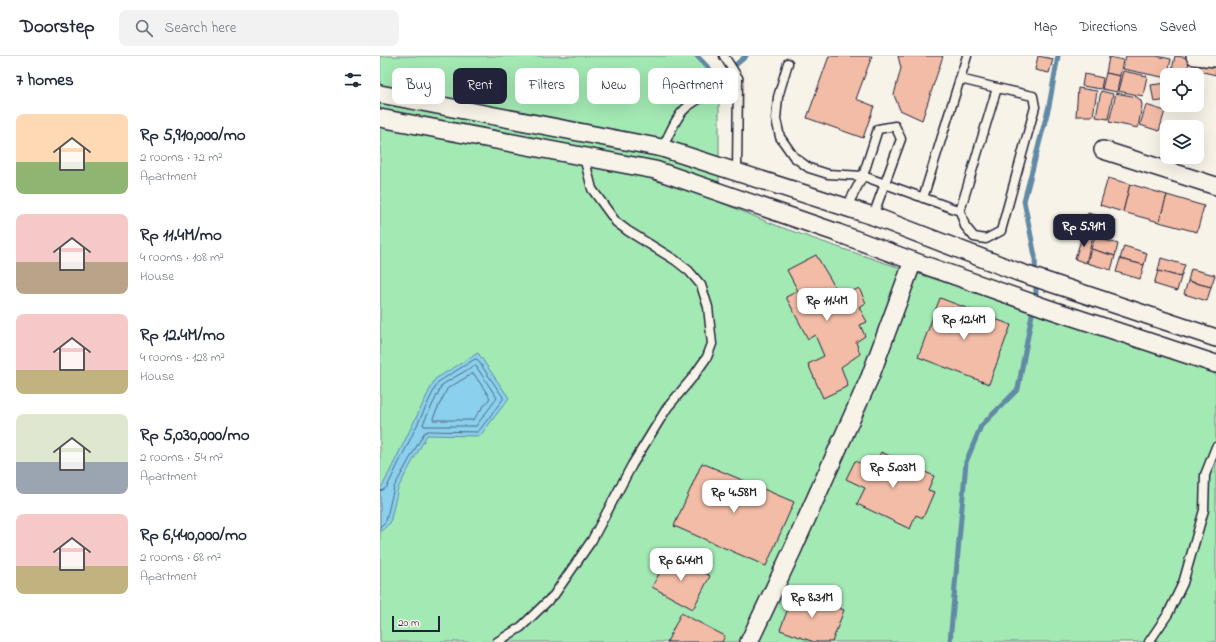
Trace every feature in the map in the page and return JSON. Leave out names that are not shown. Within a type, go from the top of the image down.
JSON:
[{"type":"street","points":[[1195,56],[1216,58]]},
{"type":"street","points":[[380,94],[662,148],[873,216],[1018,272],[1216,338]]},
{"type":"street","points":[[380,118],[655,170],[838,233],[1010,295],[1216,364]]},
{"type":"street","points":[[655,170],[662,148]]},
{"type":"street","points":[[1103,150],[1216,186]]},
{"type":"street","points":[[838,233],[846,208]]},
{"type":"street","points":[[749,642],[808,516],[870,377],[913,261]]},
{"type":"lane","points":[[724,56],[732,68]]},
{"type":"lane","points":[[923,198],[967,56]]},
{"type":"lane","points":[[788,63],[778,97],[776,119],[780,138],[794,157],[809,168],[828,174],[863,176],[960,211]]},
{"type":"lane","points":[[960,79],[1033,96],[1035,107],[1001,231],[986,239],[974,237],[965,226],[960,211],[997,88]]},
{"type":"lane","points":[[662,148],[677,120],[686,108],[692,104]]},
{"type":"lane","points":[[736,104],[736,172]]},
{"type":"lane","points":[[846,208],[863,176],[878,129],[895,126],[901,139],[873,216]]},
{"type":"lane","points":[[497,642],[521,627],[554,595],[592,540],[632,465],[667,408],[693,377],[707,357],[712,344],[708,308],[701,285],[689,271],[675,260],[616,222],[592,189],[584,157]]},
{"type":"lane","points":[[1149,642],[1168,614],[1183,583],[1204,510],[1205,475],[1216,447]]},
{"type":"green space","points":[[380,56],[697,56],[708,68],[648,68],[648,104],[719,104],[719,202],[783,228],[837,247],[1108,335],[1216,372],[1216,642],[380,642]]},
{"type":"water","points":[[478,353],[509,398],[480,436],[427,435],[398,488],[390,523],[380,532],[380,488],[383,485],[435,379]]},
{"type":"building","points":[[829,56],[872,56],[856,99],[874,106],[863,138],[807,118]]},
{"type":"building","points":[[898,56],[943,56],[922,120],[900,110],[894,95],[901,68]]},
{"type":"building","points":[[1038,56],[1053,59],[1049,73],[1035,70]]},
{"type":"building","points":[[1126,56],[1156,56],[1171,59],[1169,68],[1160,68],[1160,77],[1123,69]]},
{"type":"building","points":[[1175,56],[1190,58],[1188,68],[1172,68]]},
{"type":"building","points":[[1109,57],[1123,60],[1120,76],[1106,73]]},
{"type":"building","points":[[1201,59],[1216,63],[1216,75],[1204,72],[1204,68],[1200,68]]},
{"type":"building","points":[[1123,71],[1147,76],[1143,96],[1118,91]]},
{"type":"building","points":[[1106,73],[1120,76],[1117,92],[1102,89]]},
{"type":"building","points":[[1084,74],[1103,78],[1101,89],[1082,86]]},
{"type":"building","points":[[1160,84],[1160,101],[1154,102],[1151,85]]},
{"type":"building","points":[[1078,88],[1097,91],[1093,116],[1076,116]]},
{"type":"building","points":[[1101,91],[1113,94],[1108,119],[1096,117]]},
{"type":"building","points":[[1116,93],[1137,97],[1141,101],[1142,105],[1138,128],[1109,122]]},
{"type":"building","points":[[1146,105],[1160,109],[1160,112],[1165,112],[1162,120],[1160,120],[1159,131],[1140,125]]},
{"type":"building","points":[[1108,178],[1130,184],[1123,212],[1100,205]]},
{"type":"building","points":[[1130,184],[1167,195],[1159,222],[1123,212]]},
{"type":"building","points":[[1167,195],[1204,206],[1197,232],[1159,222]]},
{"type":"building","points":[[1088,213],[1116,221],[1111,235],[1083,227]]},
{"type":"building","points":[[1083,233],[1093,236],[1086,263],[1075,259]]},
{"type":"building","points":[[1095,237],[1118,244],[1115,256],[1091,249]]},
{"type":"building","points":[[1124,246],[1147,253],[1144,265],[1120,259]]},
{"type":"building","points":[[1091,249],[1115,256],[1111,270],[1087,263]]},
{"type":"building","points":[[816,255],[841,297],[859,288],[866,303],[859,307],[867,322],[860,325],[865,336],[856,342],[860,354],[841,367],[848,386],[823,398],[808,364],[824,356],[815,335],[808,339],[786,297],[798,291],[787,270]]},
{"type":"building","points":[[1161,258],[1185,265],[1181,277],[1158,271]]},
{"type":"building","points":[[1120,259],[1144,265],[1140,279],[1116,272]]},
{"type":"building","points":[[1191,269],[1215,275],[1211,287],[1188,281]]},
{"type":"building","points":[[1158,271],[1181,277],[1177,291],[1154,284]]},
{"type":"building","points":[[1188,281],[1211,287],[1207,301],[1184,294]]},
{"type":"building","points":[[940,298],[1011,325],[989,384],[918,357]]},
{"type":"building","points":[[881,452],[934,476],[928,490],[934,492],[923,518],[916,515],[910,529],[857,504],[865,488],[846,479],[855,461],[873,469]]},
{"type":"building","points":[[702,463],[794,502],[766,566],[674,526]]},
{"type":"building","points":[[669,555],[710,576],[693,609],[652,587]]},
{"type":"building","points":[[794,592],[844,610],[832,642],[814,642],[780,630]]},
{"type":"building","points":[[681,613],[725,636],[722,642],[667,642]]},
{"type":"waterway","points":[[697,56],[719,79],[746,56]]},
{"type":"waterway","points":[[950,642],[966,462],[981,426],[1018,389],[1036,293],[1035,256],[1024,201],[1049,106],[1058,56]]}]
